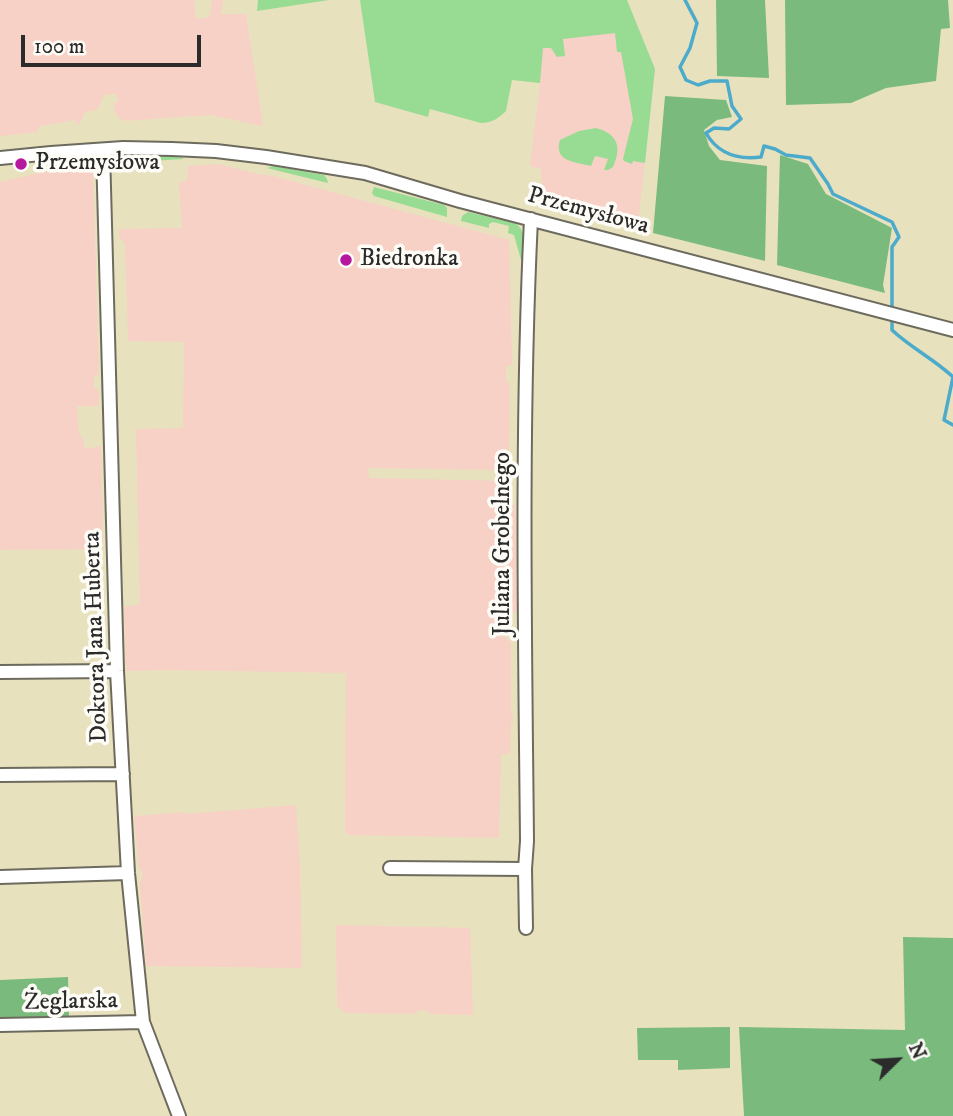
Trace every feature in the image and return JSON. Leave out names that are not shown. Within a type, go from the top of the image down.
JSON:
[{"type":"street","name":"Przemysłowa","points":[[0,158],[103,150],[172,149],[216,151],[365,173],[460,201],[953,330]]},
{"type":"street","name":"Doktora Jana Huberta","points":[[103,150],[117,671],[128,873],[143,1022],[179,1116]]},
{"type":"street","name":"Juliana Grobelnego","points":[[526,928],[523,477],[531,219]]},
{"type":"street","points":[[0,672],[117,671]]},
{"type":"street","points":[[0,775],[123,774]]},
{"type":"street","points":[[390,868],[526,869]]},
{"type":"street","points":[[0,877],[128,873]]},
{"type":"street","name":"Żeglarska","points":[[0,1025],[143,1022]]},
{"type":"shaded area","points":[[0,0],[194,0],[196,19],[210,17],[212,0],[223,0],[221,14],[246,14],[263,126],[210,115],[125,121],[115,112],[113,103],[118,102],[116,94],[104,95],[97,110],[85,112],[80,124],[76,124],[75,120],[40,126],[37,132],[0,136]]},
{"type":"shaded area","points":[[546,0],[627,0],[655,69],[638,224],[617,219],[615,215],[605,212],[599,218],[542,203],[541,169],[530,166]]},
{"type":"shaded area","points":[[218,164],[273,176],[509,240],[512,364],[506,367],[506,381],[510,384],[509,452],[500,459],[501,470],[368,468],[369,478],[507,481],[508,503],[515,504],[517,610],[502,621],[502,635],[511,642],[513,721],[510,754],[501,754],[499,838],[350,835],[345,832],[346,673],[126,671],[124,607],[140,604],[136,429],[183,428],[184,342],[128,341],[125,243],[119,238],[119,229],[182,228],[179,182],[187,181],[188,166]]},
{"type":"shaded area","points":[[56,169],[93,169],[99,375],[94,375],[94,387],[99,391],[99,406],[77,406],[79,435],[83,438],[84,449],[101,446],[103,549],[0,550],[0,182]]},
{"type":"shaded area","points":[[296,805],[302,968],[146,966],[140,885],[143,873],[139,869],[134,816]]},
{"type":"shaded area","points":[[336,925],[470,928],[473,1015],[432,1014],[423,1009],[413,1014],[345,1013],[337,1006]]},
{"type":"green space","points":[[258,0],[329,0],[257,11]]},
{"type":"green space","points":[[360,0],[627,0],[655,69],[645,163],[633,161],[632,164],[623,159],[633,119],[615,33],[563,39],[565,56],[557,57],[551,48],[543,48],[540,83],[512,80],[506,111],[492,121],[481,123],[430,109],[428,117],[375,102]]},
{"type":"green space","points":[[716,0],[765,0],[769,78],[717,76]]},
{"type":"green space","points":[[785,0],[948,0],[950,28],[941,29],[936,81],[886,88],[851,103],[786,105]]},
{"type":"green space","points":[[665,96],[726,100],[732,117],[717,120],[704,130],[709,146],[720,160],[767,166],[765,261],[653,233]]},
{"type":"green space","points":[[596,128],[609,134],[616,142],[617,153],[613,167],[604,170],[608,159],[595,156],[591,166],[563,157],[560,153],[560,140],[579,131]]},
{"type":"green space","points":[[780,155],[808,164],[826,194],[892,228],[883,285],[885,293],[777,265]]},
{"type":"green space","points":[[131,156],[170,156],[183,159],[136,162]]},
{"type":"green space","points":[[273,166],[324,175],[328,183],[267,168]]},
{"type":"green space","points":[[374,187],[444,205],[447,208],[447,217],[374,196]]},
{"type":"green space","points":[[468,212],[518,225],[523,235],[523,267],[514,235],[508,233],[509,226],[493,222],[489,224],[489,228],[461,221],[462,216]]},
{"type":"green space","points":[[903,937],[953,938],[953,1116],[744,1116],[739,1027],[905,1030]]},
{"type":"green space","points":[[68,977],[69,1017],[0,1019],[0,980]]},
{"type":"green space","points":[[730,1027],[730,1068],[678,1070],[678,1060],[638,1060],[637,1028]]},
{"type":"waterway","points":[[685,0],[697,23],[690,48],[680,67],[686,80],[698,85],[710,81],[727,81],[732,106],[741,119],[729,129],[714,128],[706,133],[716,146],[736,156],[761,157],[764,146],[786,155],[810,158],[833,194],[892,222],[899,237],[892,247],[892,330],[953,377],[944,420],[953,425]]},
{"type":"place","name":"Przemysłowa","points":[[21,164]]},
{"type":"place","name":"Biedronka","points":[[346,260]]}]
